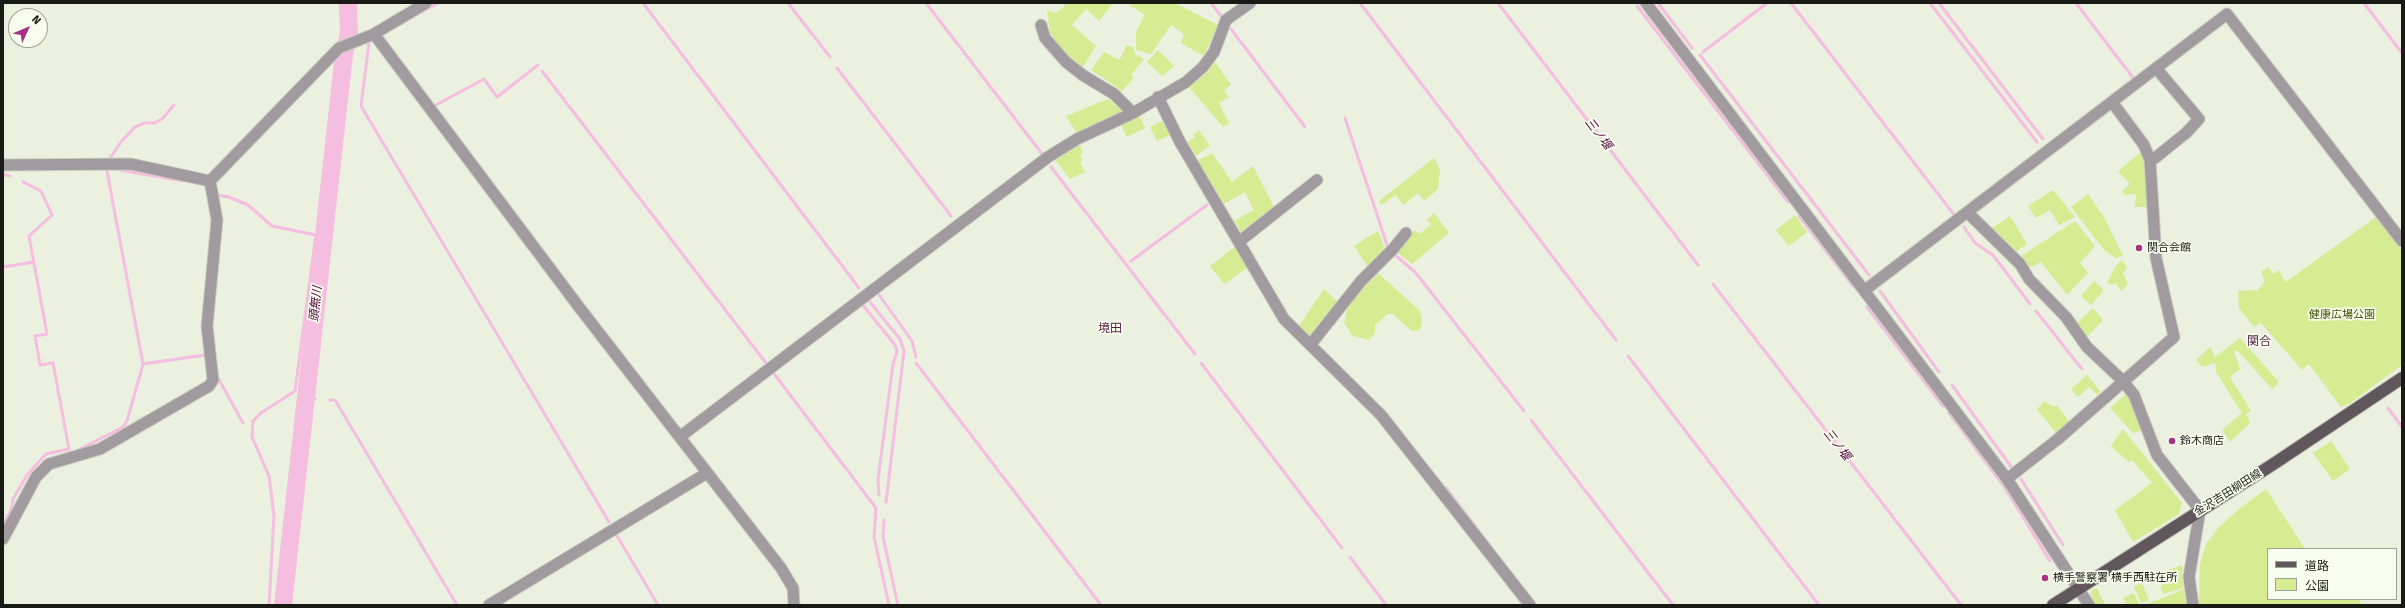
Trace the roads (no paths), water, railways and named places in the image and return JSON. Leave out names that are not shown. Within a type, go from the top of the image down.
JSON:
[{"type":"main road","name":"金沢吉田柳田線","points":[[2052,605],[2346,417],[2402,378]]},
{"type":"street","points":[[210,181],[339,48],[374,34],[426,3]]},
{"type":"street","points":[[681,436],[1048,158],[1077,139],[1133,113],[1158,97],[1174,90],[1203,68],[1214,52],[1226,20],[1250,3]]},
{"type":"street","points":[[1646,3],[2007,479],[2089,605]]},
{"type":"street","points":[[1865,290],[2227,14],[2402,241]]},
{"type":"street","points":[[1041,25],[1045,38],[1066,62],[1084,76],[1114,94],[1133,113]]},
{"type":"street","points":[[374,34],[579,306],[681,436],[707,473],[781,568],[793,588],[794,605]]},
{"type":"street","points":[[2150,160],[2155,158],[2199,119],[2156,68]]},
{"type":"street","points":[[1158,97],[1180,142],[1240,241],[1284,319],[1311,344],[1391,426],[1530,605]]},
{"type":"street","points":[[2007,479],[2058,439],[2174,337],[2156,258],[2150,160],[2144,145],[2112,102]]},
{"type":"street","points":[[3,165],[131,164],[210,181]]},
{"type":"street","points":[[1240,241],[1317,180]]},
{"type":"street","points":[[3,539],[36,477],[49,464],[100,449],[209,386],[213,380],[206,326],[216,220],[210,181]]},
{"type":"street","points":[[1967,212],[2011,254],[2041,293],[2066,317],[2087,347],[2123,381],[2134,395],[2157,455],[2200,510],[2189,577],[2193,605]]},
{"type":"street","points":[[1311,344],[1362,281],[1406,233]]},
{"type":"street","points":[[489,605],[707,473]]},
{"type":"waterway","name":"頭無川","points":[[283,605],[344,54],[349,33],[348,3]]},
{"type":"waterway","points":[[397,26],[438,3]]},
{"type":"waterway","points":[[643,3],[859,288]]},
{"type":"waterway","points":[[788,3],[830,57]]},
{"type":"waterway","points":[[926,3],[1043,155]]},
{"type":"waterway","points":[[1211,3],[1222,17]]},
{"type":"waterway","points":[[1360,3],[1616,340]]},
{"type":"waterway","name":"三ノ堰","points":[[1498,3],[1698,265]]},
{"type":"waterway","points":[[1658,3],[1692,48]]},
{"type":"waterway","points":[[1703,52],[1767,3]]},
{"type":"waterway","points":[[1791,3],[1955,216]]},
{"type":"waterway","points":[[1930,3],[2037,142]]},
{"type":"waterway","points":[[1939,3],[2043,139]]},
{"type":"waterway","points":[[2076,3],[2134,79]]},
{"type":"waterway","points":[[2364,3],[2402,53]]},
{"type":"waterway","points":[[1637,6],[1788,202]]},
{"type":"waterway","points":[[1231,29],[1305,127]]},
{"type":"waterway","points":[[369,43],[361,106],[609,522]]},
{"type":"waterway","points":[[1700,55],[1869,275]]},
{"type":"waterway","points":[[434,106],[484,79],[497,97],[538,65]]},
{"type":"waterway","points":[[837,68],[951,216]]},
{"type":"waterway","points":[[542,71],[766,363]]},
{"type":"waterway","points":[[109,160],[121,142],[135,127],[144,123],[155,123],[163,118],[174,105]]},
{"type":"waterway","points":[[1345,118],[1388,248]]},
{"type":"waterway","points":[[1051,167],[1195,354]]},
{"type":"waterway","points":[[120,170],[183,181]]},
{"type":"waterway","points":[[80,449],[123,427],[127,421],[143,364],[107,171]]},
{"type":"waterway","points":[[3,174],[10,176]]},
{"type":"waterway","points":[[3,525],[11,510],[13,499],[27,475],[46,454],[69,449],[53,363],[40,365],[35,336],[47,334],[29,236],[52,215],[41,191],[23,182]]},
{"type":"waterway","points":[[217,198],[217,195],[229,197],[248,205],[272,226],[316,235],[295,391],[261,413],[253,421],[252,437],[269,476],[274,516],[269,605]]},
{"type":"waterway","points":[[1131,261],[1207,205]]},
{"type":"waterway","points":[[1799,216],[1853,286]]},
{"type":"waterway","points":[[1964,227],[1975,243],[1993,255],[2030,304]]},
{"type":"waterway","points":[[1395,255],[1415,272],[1524,411]]},
{"type":"waterway","points":[[3,267],[34,262]]},
{"type":"waterway","name":"三ノ堰","points":[[1713,284],[1961,605]]},
{"type":"waterway","points":[[1880,291],[1939,372]]},
{"type":"waterway","points":[[877,292],[912,341],[916,357]]},
{"type":"waterway","points":[[870,302],[900,339],[904,351],[886,502]]},
{"type":"waterway","points":[[862,304],[895,345],[897,352],[893,364],[878,480],[879,495]]},
{"type":"waterway","points":[[1867,307],[1943,406]]},
{"type":"waterway","points":[[2036,311],[2082,369]]},
{"type":"waterway","points":[[143,364],[205,355]]},
{"type":"waterway","points":[[1628,356],[1819,605]]},
{"type":"waterway","points":[[916,363],[1101,605]]},
{"type":"waterway","points":[[1201,363],[1342,548]]},
{"type":"waterway","points":[[772,371],[876,508],[874,537],[889,605]]},
{"type":"waterway","points":[[217,376],[243,423]]},
{"type":"waterway","points":[[1952,385],[2012,468]]},
{"type":"waterway","points":[[306,398],[315,399]]},
{"type":"waterway","points":[[330,400],[335,400],[457,605]]},
{"type":"waterway","points":[[2388,408],[2402,427]]},
{"type":"waterway","points":[[1949,413],[2003,485],[2050,561]]},
{"type":"waterway","points":[[1531,420],[1673,605]]},
{"type":"waterway","points":[[2021,479],[2063,545]]},
{"type":"waterway","points":[[1446,488],[1497,555]]},
{"type":"waterway","points":[[884,520],[883,537],[898,605]]},
{"type":"waterway","points":[[616,534],[658,605]]},
{"type":"waterway","points":[[1350,557],[1386,605]]},
{"type":"place","name":"関合会館","points":[[2139,248]]},
{"type":"place","name":"鈴木商店","points":[[2172,441]]},
{"type":"place","name":"横手警察署 横手西駐在所","points":[[2045,578]]},
{"type":"district","name":"境田","points":[[1110,329]]},
{"type":"district","name":"関合","points":[[2259,342]]},
{"type":"park label","name":"健康広場公園","points":[[2342,315]]}]
